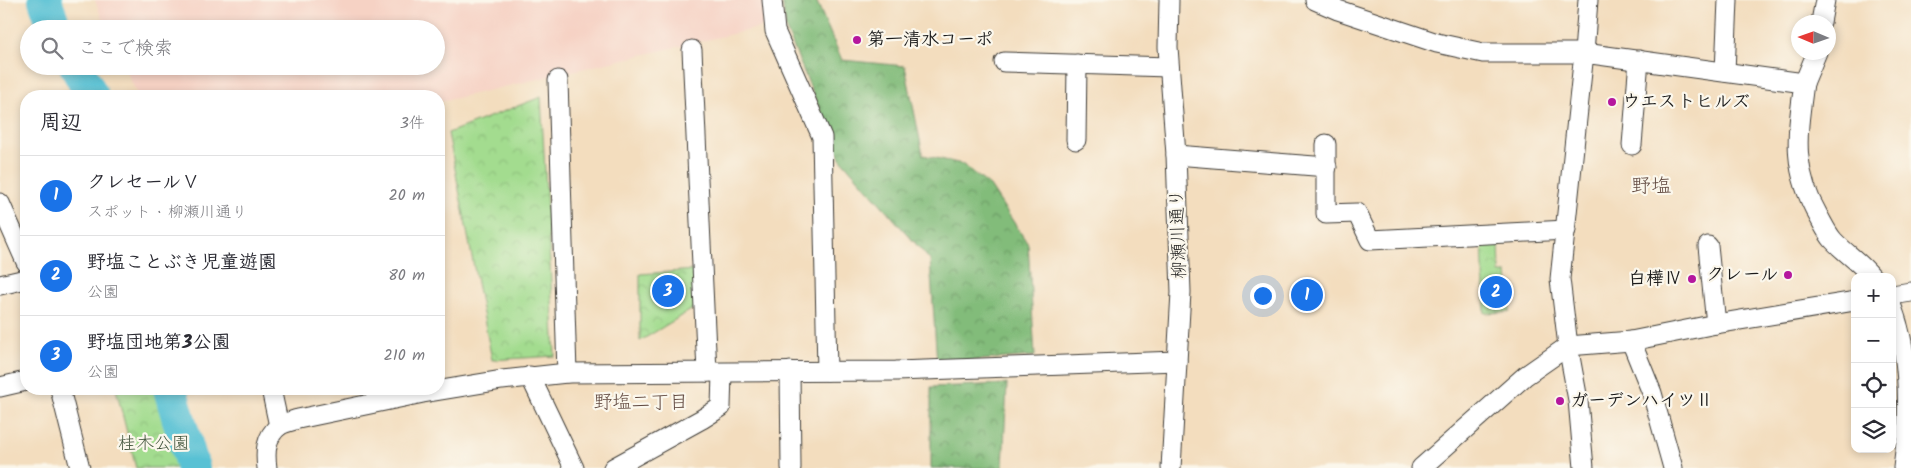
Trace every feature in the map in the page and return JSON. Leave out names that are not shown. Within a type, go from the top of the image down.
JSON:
[{"type":"street","points":[[772,0],[775,31],[822,137],[827,371]]},
{"type":"street","name":"柳瀬川通り","points":[[1169,0],[1170,67],[1176,156],[1181,292],[1171,468]]},
{"type":"street","points":[[1315,0],[1338,10],[1437,42],[1483,53],[1584,53],[1804,83]]},
{"type":"street","points":[[1584,468],[1578,400],[1568,346],[1560,279],[1588,0]]},
{"type":"street","points":[[1725,72],[1728,0]]},
{"type":"street","points":[[1822,15],[1825,0]]},
{"type":"street","points":[[613,468],[721,407],[715,372],[692,50]]},
{"type":"street","points":[[1632,145],[1639,60]]},
{"type":"street","points":[[1814,60],[1804,83],[1797,135],[1798,165],[1814,207],[1832,239],[1869,273]]},
{"type":"street","points":[[1004,62],[1170,67]]},
{"type":"street","points":[[1076,140],[1077,64]]},
{"type":"street","points":[[558,80],[567,373]]},
{"type":"street","points":[[1326,144],[1326,214],[1357,212],[1370,240],[1566,230]]},
{"type":"street","points":[[1176,156],[1327,167]]},
{"type":"street","points":[[0,203],[20,248]]},
{"type":"street","points":[[1708,246],[1716,324]]},
{"type":"street","points":[[0,285],[20,280]]},
{"type":"street","points":[[1896,294],[1911,292]]},
{"type":"street","points":[[1422,468],[1525,376],[1568,346],[1631,341],[1716,324],[1851,302]]},
{"type":"street","points":[[1896,316],[1909,358],[1909,413],[1903,468]]},
{"type":"street","points":[[1631,341],[1652,393],[1673,468]]},
{"type":"street","points":[[445,388],[530,376],[567,373],[827,371],[1177,361]]},
{"type":"street","points":[[790,371],[790,468]]},
{"type":"street","points":[[530,376],[574,468]]},
{"type":"street","points":[[0,387],[20,382]]},
{"type":"street","points":[[61,395],[73,467]]},
{"type":"street","points":[[272,395],[279,426]]},
{"type":"street","points":[[267,468],[264,451],[269,439],[279,426],[302,418],[405,395]]},
{"type":"shaded area","points":[[95,0],[764,0],[767,26],[445,101],[445,90],[135,90],[128,75],[445,75],[445,20],[103,20]]},
{"type":"green space","points":[[782,0],[816,0],[842,60],[905,66],[923,155],[962,164],[990,186],[1028,244],[1035,356],[937,363],[930,260],[840,158],[786,29]]},
{"type":"green space","points":[[541,97],[555,356],[492,360],[448,133]]},
{"type":"green space","points":[[1499,241],[1500,273],[1507,273],[1510,312],[1485,313],[1482,242]]},
{"type":"green space","points":[[696,270],[696,307],[640,341],[640,274]]},
{"type":"green space","points":[[1007,384],[1003,468],[931,468],[931,387]]},
{"type":"green space","name":"桂木公園","points":[[118,395],[166,395],[184,468],[136,468]]},
{"type":"waterway","points":[[45,0],[52,20]]},
{"type":"waterway","points":[[81,75],[89,90]]},
{"type":"waterway","points":[[172,395],[193,468]]},
{"type":"place","name":"第一清水コーポ","points":[[857,40]]},
{"type":"place","name":"ウエストヒルズ","points":[[1612,102]]},
{"type":"place","name":"クレール","points":[[1788,275]]},
{"type":"place","name":"白樺Ⅳ","points":[[1692,279]]},
{"type":"place","name":"野塩団地第3公園","points":[[668,291]]},
{"type":"place","name":"野塩ことぶき児童遊園","points":[[1496,292]]},
{"type":"place","name":"クレセールⅤ","points":[[1307,295]]},
{"type":"place","name":"ガーデンハイツⅡ","points":[[1560,401]]},
{"type":"district","name":"野塩","points":[[1651,187]]},
{"type":"district","name":"野塩二丁目","points":[[641,403]]}]
